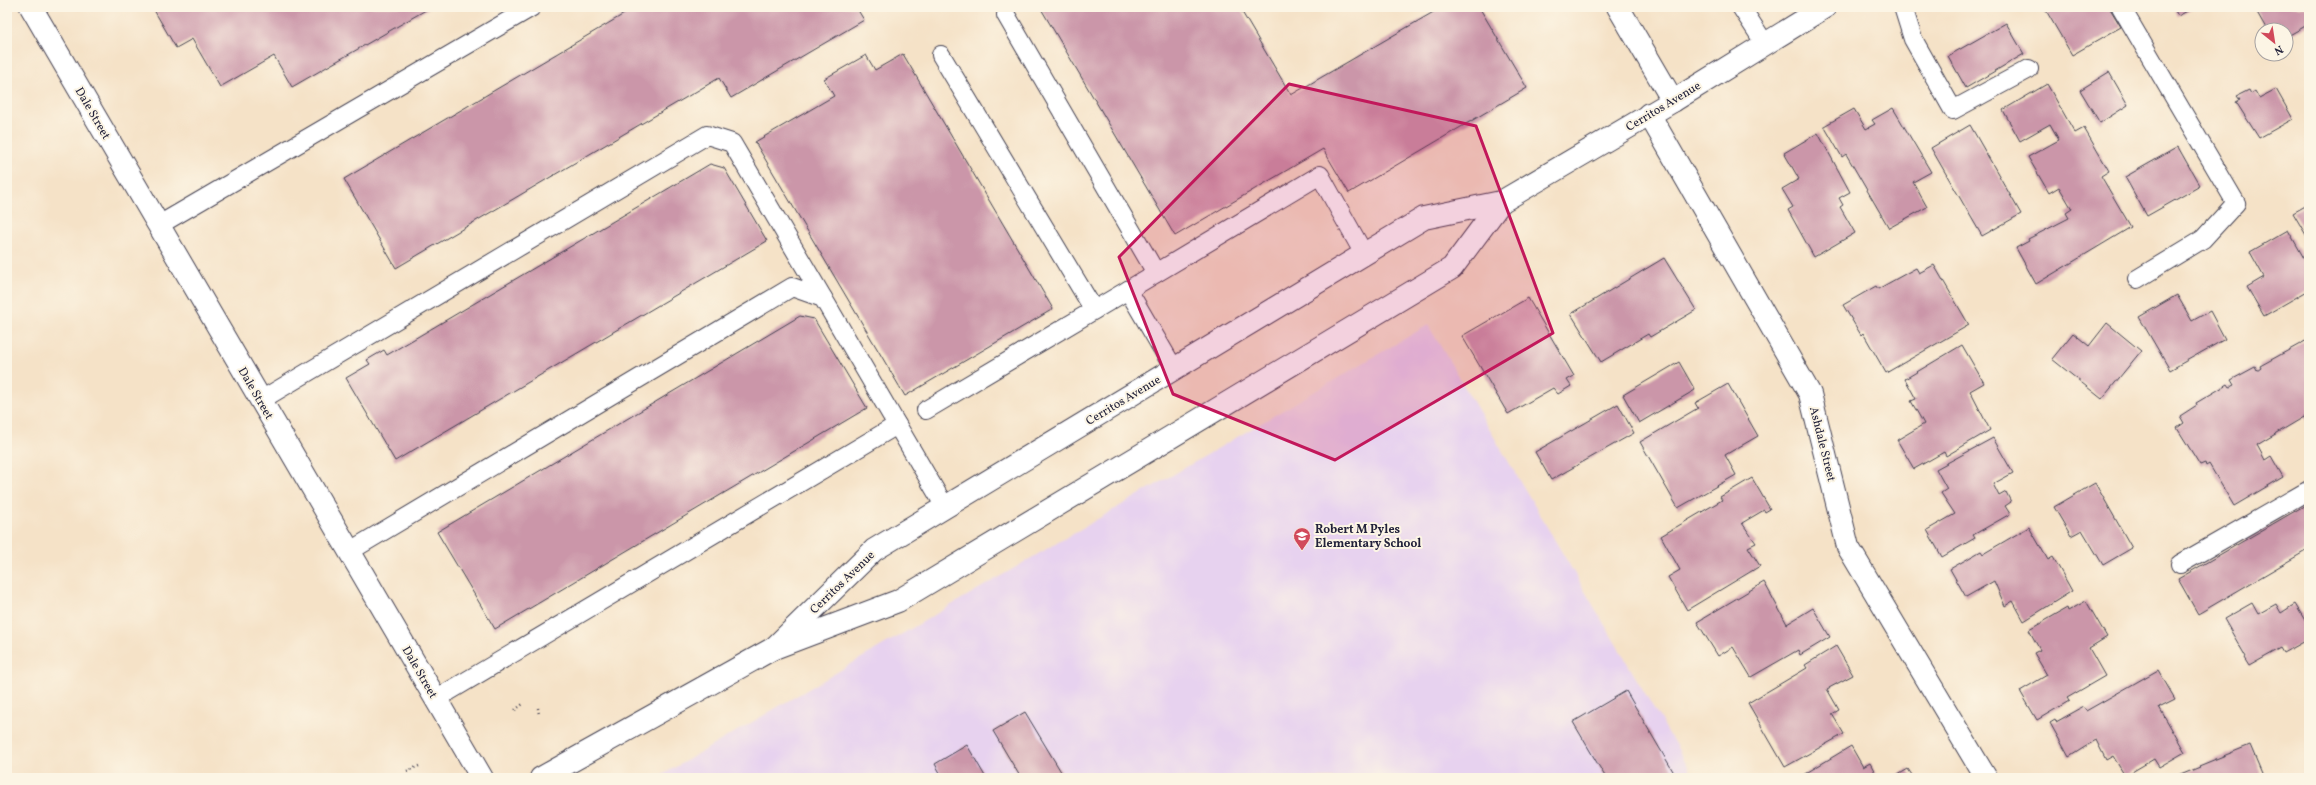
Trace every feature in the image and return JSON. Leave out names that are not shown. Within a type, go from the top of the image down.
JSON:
[{"type":"street","name":"Dale Street","points":[[30,7],[482,778]]},
{"type":"street","points":[[1618,7],[1673,101]]},
{"type":"street","name":"Cerritos Avenue","points":[[774,648],[874,550],[1424,218],[1501,202],[1673,101],[1826,7]]},
{"type":"street","name":"Ashdale Street","points":[[1649,114],[1810,394],[1848,547],[1986,778]]},
{"type":"street","name":"Cerritos Avenue","points":[[541,778],[774,648],[898,601],[1452,268],[1501,202]]},
{"type":"lane","points":[[159,225],[532,7]]},
{"type":"lane","points":[[1741,7],[1765,44]]},
{"type":"lane","points":[[1903,7],[1913,39],[1954,110],[2029,68]]},
{"type":"lane","points":[[2121,7],[2236,203],[2203,239],[2137,279]]},
{"type":"lane","points":[[1006,15],[1156,273]]},
{"type":"lane","points":[[941,55],[1094,310]]},
{"type":"lane","points":[[261,400],[707,135],[732,143],[945,507]]},
{"type":"lane","points":[[926,410],[1320,175],[1364,254]]},
{"type":"lane","points":[[350,551],[792,286],[823,298]]},
{"type":"lane","points":[[1128,290],[1174,369]]},
{"type":"lane","points":[[436,699],[897,425]]},
{"type":"lane","points":[[2180,564],[2309,490]]},
{"type":"path","points":[[515,710],[523,704]]},
{"type":"path","points":[[538,708],[539,715]]},
{"type":"path","points":[[407,771],[418,766]]},
{"type":"highlighted area","points":[[1289,84],[1476,126],[1553,333],[1335,460],[1173,394],[1119,257]]},
{"type":"shaded area","name":"Robert M Pyles Elementary School","points":[[1428,325],[1695,778],[657,778]]},
{"type":"building","points":[[159,7],[431,7],[292,87],[274,56],[220,87],[192,39],[176,48],[154,10]]},
{"type":"building","points":[[636,7],[856,7],[864,20],[731,98],[719,78],[396,268],[344,179]]},
{"type":"building","points":[[1040,7],[1239,7],[1291,95],[1442,7],[1479,7],[1527,88],[1349,193],[1323,149],[1175,236]]},
{"type":"building","points":[[2044,7],[2109,7],[2121,27],[2072,55]]},
{"type":"building","points":[[2173,7],[2195,7],[2178,16]]},
{"type":"building","points":[[2254,7],[2309,7],[2309,24],[2294,32],[2294,22],[2262,22]]},
{"type":"building","points":[[2006,23],[2024,54],[1966,88],[1948,56]]},
{"type":"building","points":[[903,54],[1053,309],[905,396],[755,142],[834,96],[824,79],[866,55],[875,70]]},
{"type":"building","points":[[2109,72],[2128,105],[2100,123],[2080,90]]},
{"type":"building","points":[[2047,84],[2075,133],[2084,128],[2109,171],[2101,176],[2131,227],[2036,284],[2016,248],[2029,241],[2028,239],[2069,218],[2066,213],[2072,209],[2059,187],[2049,193],[2028,157],[2059,140],[2050,124],[2020,141],[2003,110]]},
{"type":"building","points":[[2276,89],[2293,119],[2259,138],[2236,102],[2240,100],[2237,96],[2249,90],[2251,94],[2255,91],[2259,98]]},
{"type":"building","points":[[1893,108],[1931,172],[1913,182],[1927,207],[1889,228],[1846,154],[1842,157],[1824,126],[1854,109],[1866,129],[1875,124],[1872,120]]},
{"type":"building","points":[[1970,125],[2021,214],[1982,236],[1931,148]]},
{"type":"building","points":[[1818,133],[1850,192],[1839,198],[1843,205],[1840,207],[1855,233],[1814,257],[1788,210],[1793,207],[1782,189],[1799,179],[1784,153]]},
{"type":"building","points":[[2178,147],[2200,186],[2147,216],[2125,177]]},
{"type":"building","points":[[710,164],[724,168],[767,241],[395,461],[346,378],[370,364],[367,360],[384,350],[387,355]]},
{"type":"building","points":[[2309,204],[2309,240],[2293,213]]},
{"type":"building","points":[[2288,230],[2309,267],[2309,290],[2264,316],[2247,287],[2264,277],[2250,252]]},
{"type":"building","points":[[1664,258],[1696,310],[1650,337],[1648,334],[1601,362],[1571,314]]},
{"type":"building","points":[[1934,265],[1969,325],[1886,373],[1863,333],[1861,335],[1843,305],[1876,286],[1878,289],[1916,268],[1919,273]]},
{"type":"building","points":[[2177,295],[2192,321],[2210,311],[2225,339],[2170,370],[2139,317]]},
{"type":"building","points":[[1528,298],[1574,376],[1567,380],[1571,386],[1558,394],[1553,388],[1508,414],[1462,336]]},
{"type":"building","points":[[800,316],[814,319],[867,408],[495,629],[437,532]]},
{"type":"building","points":[[2107,323],[2141,351],[2102,399],[2052,359],[2073,333],[2089,346]]},
{"type":"building","points":[[2309,339],[2309,425],[2304,417],[2257,445],[2265,460],[2271,456],[2283,477],[2234,506],[2209,464],[2206,466],[2205,463],[2200,465],[2177,428],[2184,423],[2180,416],[2197,405],[2196,403],[2228,384],[2230,387],[2234,385],[2231,380],[2255,367],[2257,371],[2261,368],[2260,366]]},
{"type":"building","points":[[1962,345],[1984,383],[1970,391],[1990,430],[1946,456],[1944,452],[1914,469],[1897,440],[1924,424],[1911,401],[1916,399],[1905,379]]},
{"type":"building","points":[[1679,362],[1695,390],[1639,423],[1623,395]]},
{"type":"building","points":[[1728,384],[1758,436],[1725,455],[1736,475],[1678,508],[1640,442],[1698,408],[1695,403]]},
{"type":"building","points":[[1618,404],[1634,433],[1551,480],[1535,452]]},
{"type":"building","points":[[1993,438],[2013,473],[1993,484],[1999,496],[2006,492],[2011,502],[2005,506],[2010,514],[1973,535],[1975,538],[1942,557],[1927,530],[1955,514],[1941,493],[1947,489],[1936,469]]},
{"type":"building","points":[[1752,478],[1770,509],[1765,512],[1764,510],[1742,523],[1756,543],[1748,547],[1760,566],[1687,610],[1668,577],[1680,570],[1661,536],[1722,500],[1720,497]]},
{"type":"building","points":[[2095,483],[2132,548],[2103,565],[2082,530],[2071,536],[2054,507]]},
{"type":"building","points":[[2309,503],[2309,549],[2198,614],[2178,579]]},
{"type":"building","points":[[2029,527],[2048,560],[2053,557],[2072,591],[2024,621],[2013,601],[2005,606],[1994,581],[1966,597],[1950,569],[1981,551],[1983,554]]},
{"type":"building","points":[[1764,582],[1787,624],[1813,608],[1830,637],[1800,655],[1798,650],[1751,677],[1733,647],[1718,656],[1697,622]]},
{"type":"building","points":[[2086,601],[2107,637],[2089,648],[2105,676],[2067,698],[2069,701],[2037,720],[2020,691],[2047,675],[2034,653],[2040,650],[2029,630],[2067,608],[2068,611]]},
{"type":"building","points":[[2252,603],[2258,614],[2276,604],[2281,613],[2295,604],[2309,627],[2309,639],[2284,653],[2281,648],[2249,666],[2244,658],[2246,657],[2224,619]]},
{"type":"building","points":[[1836,646],[1853,675],[1827,689],[1839,710],[1832,714],[1844,734],[1785,767],[1748,703],[1807,668],[1805,665]]},
{"type":"building","points":[[2158,670],[2175,699],[2159,707],[2185,752],[2159,767],[2154,759],[2125,776],[2113,756],[2106,760],[2096,740],[2069,757],[2050,723],[2055,720],[2056,722],[2083,707],[2086,711]]},
{"type":"building","points":[[1626,691],[1677,778],[1606,778],[1573,722]]},
{"type":"building","points":[[1025,712],[1063,775],[1058,778],[1021,778],[993,731]]},
{"type":"building","points":[[967,745],[986,778],[943,778],[935,764]]},
{"type":"building","points":[[2250,745],[2264,778],[2173,778],[2200,767],[2199,766]]},
{"type":"building","points":[[1851,746],[1863,767],[1870,763],[1878,778],[1798,778]]},
{"type":"building","points":[[1908,769],[1914,778],[1893,778]]},
{"type":"place","name":"Robert M Pyles Elementary School","points":[[1302,551]]}]
